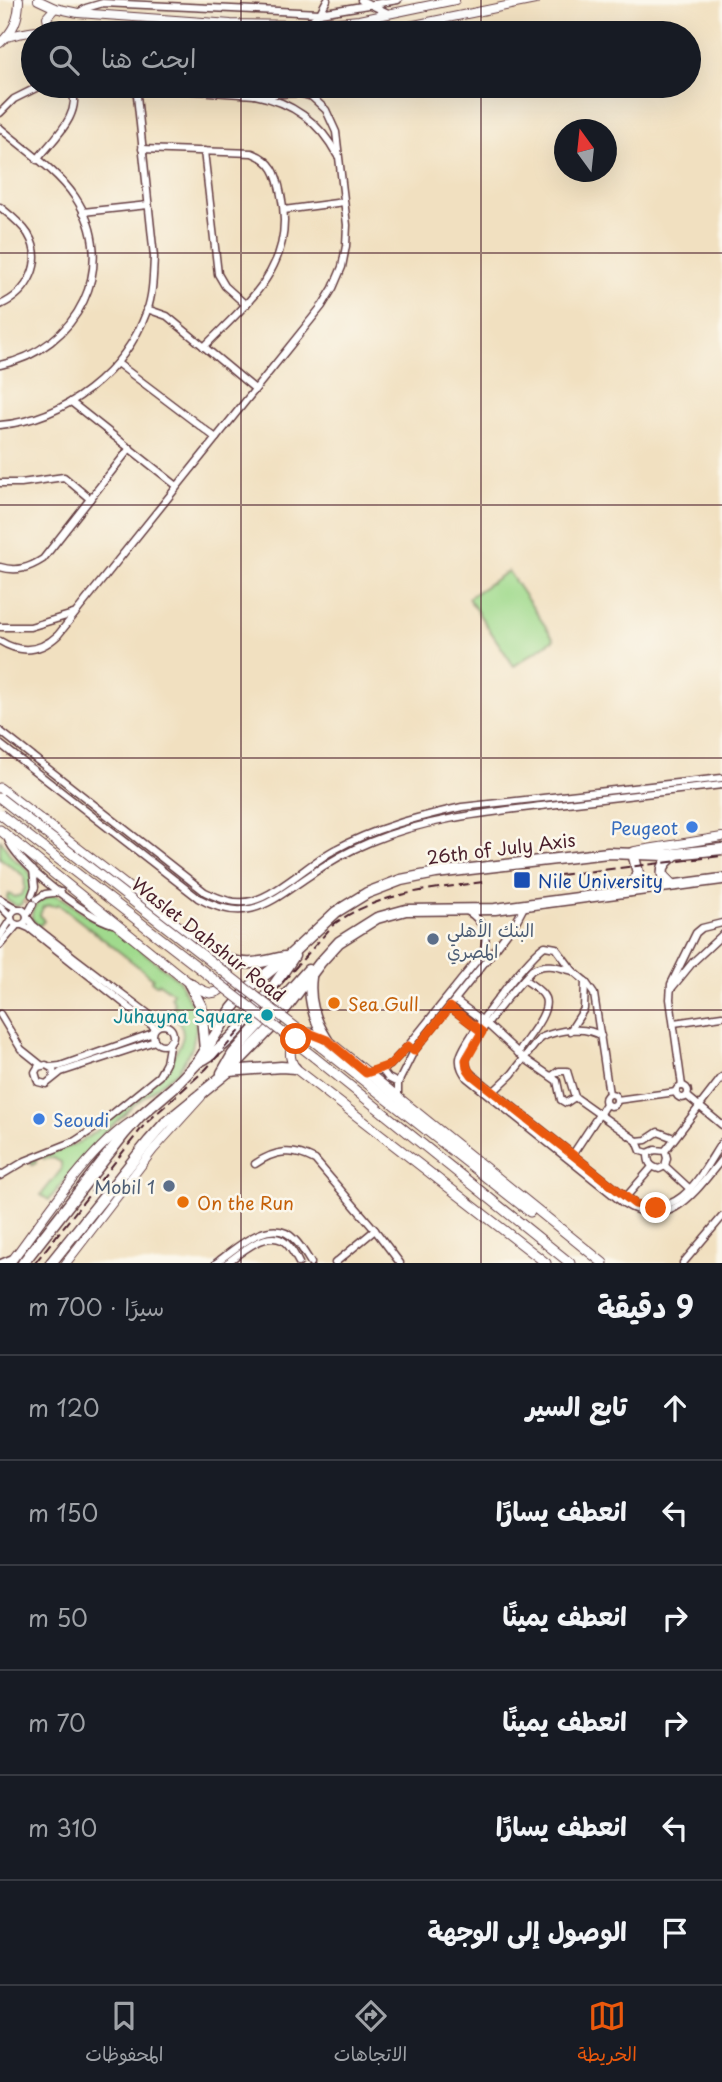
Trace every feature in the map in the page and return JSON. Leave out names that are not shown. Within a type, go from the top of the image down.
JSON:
[{"type":"highway","name":"26th of July Axis","points":[[15,1261],[140,1116],[176,1086],[198,1062],[242,995],[262,975],[290,955],[322,924],[351,902],[401,880],[436,873],[629,853],[676,854],[722,849]]},
{"type":"highway","points":[[629,853],[638,873],[630,891]]},
{"type":"highway","points":[[672,885],[663,876],[663,868],[676,854]]},
{"type":"highway","points":[[51,1263],[165,1123],[229,1071],[270,1029],[339,942],[377,918],[413,910],[466,911],[722,879]]},
{"type":"highway","name":"26th of July Axis","points":[[198,1062],[211,1056],[232,1036],[268,993],[303,942]]},
{"type":"highway","points":[[216,955],[232,962],[251,965],[290,955]]},
{"type":"highway","points":[[220,1079],[233,1054],[304,973],[320,963]]},
{"type":"highway","points":[[311,976],[311,1005],[327,1040]]},
{"type":"highway","points":[[189,983],[201,1006],[205,1050]]},
{"type":"highway","points":[[229,1071],[295,1068]]},
{"type":"main road","points":[[0,788],[216,955],[228,972],[223,988],[210,993],[189,983],[3,833]]},
{"type":"main road","name":"Waslet Dahshur Road","points":[[0,798],[290,1022],[594,1263]]},
{"type":"main road","name":"Waslet Dahshur Road","points":[[0,814],[314,1057],[569,1263]]},
{"type":"main road","points":[[546,1263],[295,1068],[289,1055],[291,1044],[309,1033],[327,1040],[603,1263]]},
{"type":"street","points":[[3,40],[14,26],[19,0]]},
{"type":"street","points":[[38,0],[55,8],[78,13],[190,21]]},
{"type":"street","points":[[183,8],[186,0]]},
{"type":"street","points":[[195,0],[198,9]]},
{"type":"street","points":[[311,21],[320,13],[327,0]]},
{"type":"street","points":[[361,0],[388,13]]},
{"type":"street","points":[[78,13],[103,3],[320,13],[398,0]]},
{"type":"street","points":[[348,21],[455,0]]},
{"type":"street","points":[[433,21],[535,0]]},
{"type":"street","points":[[48,21],[47,17],[55,8]]},
{"type":"street","points":[[3,40],[21,33]]},
{"type":"street","points":[[0,113],[21,96]]},
{"type":"street","points":[[37,160],[73,112],[75,98]]},
{"type":"street","points":[[0,425],[27,420],[71,402],[96,385],[117,363],[135,338],[147,309],[153,284],[154,257],[137,98]]},
{"type":"street","points":[[267,98],[302,113],[324,134],[339,159]]},
{"type":"street","points":[[0,640],[13,648],[37,649],[49,644],[58,635],[322,306],[333,288],[342,267],[347,225],[338,145],[331,121],[317,100],[312,98]]},
{"type":"street","points":[[0,128],[65,184],[83,212],[93,248],[92,275],[76,316],[44,349],[29,357],[0,365]]},
{"type":"street","points":[[142,149],[252,153],[262,157],[276,172],[284,209],[282,241],[272,270],[246,305],[204,347]]},
{"type":"street","points":[[204,151],[218,274],[225,286],[246,305]]},
{"type":"street","points":[[284,209],[344,202]]},
{"type":"street","points":[[83,212],[148,205]]},
{"type":"street","points":[[0,207],[28,233],[35,257],[33,270],[22,292],[0,305]]},
{"type":"street","points":[[147,309],[167,316],[256,389]]},
{"type":"street","points":[[117,363],[216,438]]},
{"type":"street","points":[[71,402],[177,486]]},
{"type":"street","points":[[0,567],[21,570],[43,559],[130,449]]},
{"type":"street","points":[[0,483],[64,477],[90,499]]},
{"type":"street","points":[[0,627],[30,627],[75,614]]},
{"type":"street","points":[[0,731],[205,892],[228,901],[240,902],[262,897],[335,849],[396,824],[462,807],[541,803]]},
{"type":"street","points":[[0,744],[198,898],[217,906],[238,910],[259,908],[273,902],[332,861],[391,834],[447,818],[541,803],[722,785]]},
{"type":"street","points":[[550,802],[722,778]]},
{"type":"street","points":[[3,833],[15,854],[33,870],[94,918],[118,925]]},
{"type":"street","points":[[629,853],[722,837]]},
{"type":"street","points":[[0,945],[27,916],[35,887],[33,870]]},
{"type":"street","points":[[0,936],[18,909],[32,899],[61,892]]},
{"type":"street","points":[[0,899],[18,909],[64,950],[172,1031],[166,1063],[159,1076],[75,1141],[0,1174]]},
{"type":"street","points":[[366,1073],[382,1070],[411,1049],[450,1007],[514,925],[524,905]]},
{"type":"street","points":[[0,906],[19,925],[29,928],[156,1037],[164,1053],[157,1073],[93,1126],[75,1138],[24,1158],[0,1174]]},
{"type":"street","points":[[398,1098],[398,1083],[411,1049],[482,954],[485,946],[481,922],[466,911]]},
{"type":"street","points":[[682,1086],[671,989],[675,973],[699,930],[722,923]]},
{"type":"street","points":[[671,989],[720,937],[713,934],[710,926]]},
{"type":"street","points":[[609,1094],[594,994],[585,981],[573,971],[560,951],[549,945],[540,949],[480,1030],[467,1055],[466,1064],[472,1075],[634,1207],[654,1214],[680,1205],[695,1192],[722,1158]]},
{"type":"street","points":[[485,946],[493,952]]},
{"type":"street","points":[[691,946],[698,948],[702,955]]},
{"type":"street","points":[[540,949],[540,956],[549,965],[573,971]]},
{"type":"street","points":[[485,1023],[535,968],[549,965],[559,959],[560,951]]},
{"type":"street","points":[[492,1093],[512,1074],[527,1038],[539,1024],[546,1006],[544,995],[524,979]]},
{"type":"street","points":[[569,1031],[584,1009],[585,981]]},
{"type":"street","points":[[455,1000],[521,1056],[557,1081],[561,1100],[566,1103],[575,1097]]},
{"type":"street","points":[[450,1007],[480,1030]]},
{"type":"street","points":[[0,1014],[18,1045],[38,1067]]},
{"type":"street","points":[[674,1023],[722,1016]]},
{"type":"street","points":[[0,1020],[16,1047],[38,1067],[60,1066],[156,1037],[170,1041]]},
{"type":"street","points":[[38,1067],[35,1077],[41,1083],[49,1083],[61,1072],[156,1037],[163,1025]]},
{"type":"street","points":[[521,1056],[540,1038],[569,1031],[589,1030],[601,1036]]},
{"type":"street","points":[[51,1067],[54,1077]]},
{"type":"street","points":[[382,1070],[388,1078],[398,1083]]},
{"type":"street","points":[[549,1075],[567,1071],[575,1097],[637,1141],[641,1151],[648,1153],[665,1150]]},
{"type":"street","points":[[665,1150],[722,1077]]},
{"type":"street","points":[[606,1104],[614,1105],[617,1100],[676,1092],[682,1086]]},
{"type":"street","points":[[682,1086],[687,1089],[687,1096]]},
{"type":"street","points":[[66,1263],[153,1150],[194,1107],[206,1088]]},
{"type":"street","points":[[676,1092],[680,1098],[687,1096]]},
{"type":"street","points":[[609,1094],[615,1095],[617,1100]]},
{"type":"street","points":[[567,1153],[599,1116],[609,1094]]},
{"type":"street","points":[[687,1096],[722,1125]]},
{"type":"street","points":[[637,1141],[646,1140],[658,1132],[674,1138]]},
{"type":"street","points":[[581,1165],[626,1196],[634,1207],[664,1207],[678,1200],[690,1189],[722,1143]]},
{"type":"street","points":[[648,1153],[648,1162],[659,1169],[665,1166],[665,1150]]},
{"type":"street","points":[[255,1164],[278,1152],[291,1151],[303,1153],[315,1160],[400,1263]]},
{"type":"street","points":[[665,1166],[690,1189]]},
{"type":"street","points":[[626,1196],[652,1167]]},
{"type":"street","points":[[683,1263],[722,1217]]},
{"type":"street","points":[[216,1263],[254,1237],[275,1230],[295,1239],[311,1263]]},
{"type":"street","points":[[335,1263],[375,1230]]},
{"type":"street","points":[[227,1263],[266,1238],[274,1238],[289,1245],[299,1263]]},
{"type":"street","points":[[1,1263],[15,1261]]},
{"type":"green space","points":[[508,571],[554,639],[514,666],[468,598]]},
{"type":"green space","points":[[0,840],[32,878],[30,893],[20,905],[16,906],[8,901],[7,897],[9,894],[15,897],[21,895],[25,888],[24,876],[0,858]]},
{"type":"green space","points":[[55,895],[91,919],[114,929],[179,980],[193,1008],[196,1028],[192,1048],[178,1071],[135,1104],[104,1133],[49,1200],[41,1195],[61,1170],[61,1162],[53,1158],[44,1159],[43,1156],[35,1159],[36,1163],[32,1165],[30,1160],[78,1143],[109,1120],[157,1075],[179,1046],[183,1035],[181,1025],[171,1012],[175,1005],[171,997],[173,993],[159,983],[156,985],[151,981],[153,978],[58,904],[43,907],[40,915],[44,921],[39,926],[32,919],[33,910],[38,903]]},
{"type":"tunnel","points":[[27,901],[32,895]]},
{"type":"railway","points":[[560,875],[722,856]]},
{"type":"railway","points":[[35,1263],[145,1124],[206,1069],[334,924],[351,913],[387,899],[424,890],[483,882]]},
{"type":"place","name":"Peugeot","points":[[692,827]]},
{"type":"place","name":"Nile University","points":[[522,880]]},
{"type":"place","name":"البنك الأهلي المصري","points":[[433,939]]},
{"type":"place","name":"Sea Gull","points":[[334,1003]]},
{"type":"place","name":"Juhayna Square","points":[[267,1015]]},
{"type":"place","name":"Seoudi","points":[[39,1119]]},
{"type":"place","name":"Mobil 1","points":[[169,1186]]},
{"type":"place","name":"On the Run","points":[[183,1202]]},
{"type":"route","points":[[296,1039],[313,1033],[327,1040],[366,1073],[382,1070],[408,1046],[414,1051],[450,1007],[482,1032],[467,1055],[466,1064],[472,1075],[635,1204],[656,1208]]}]
